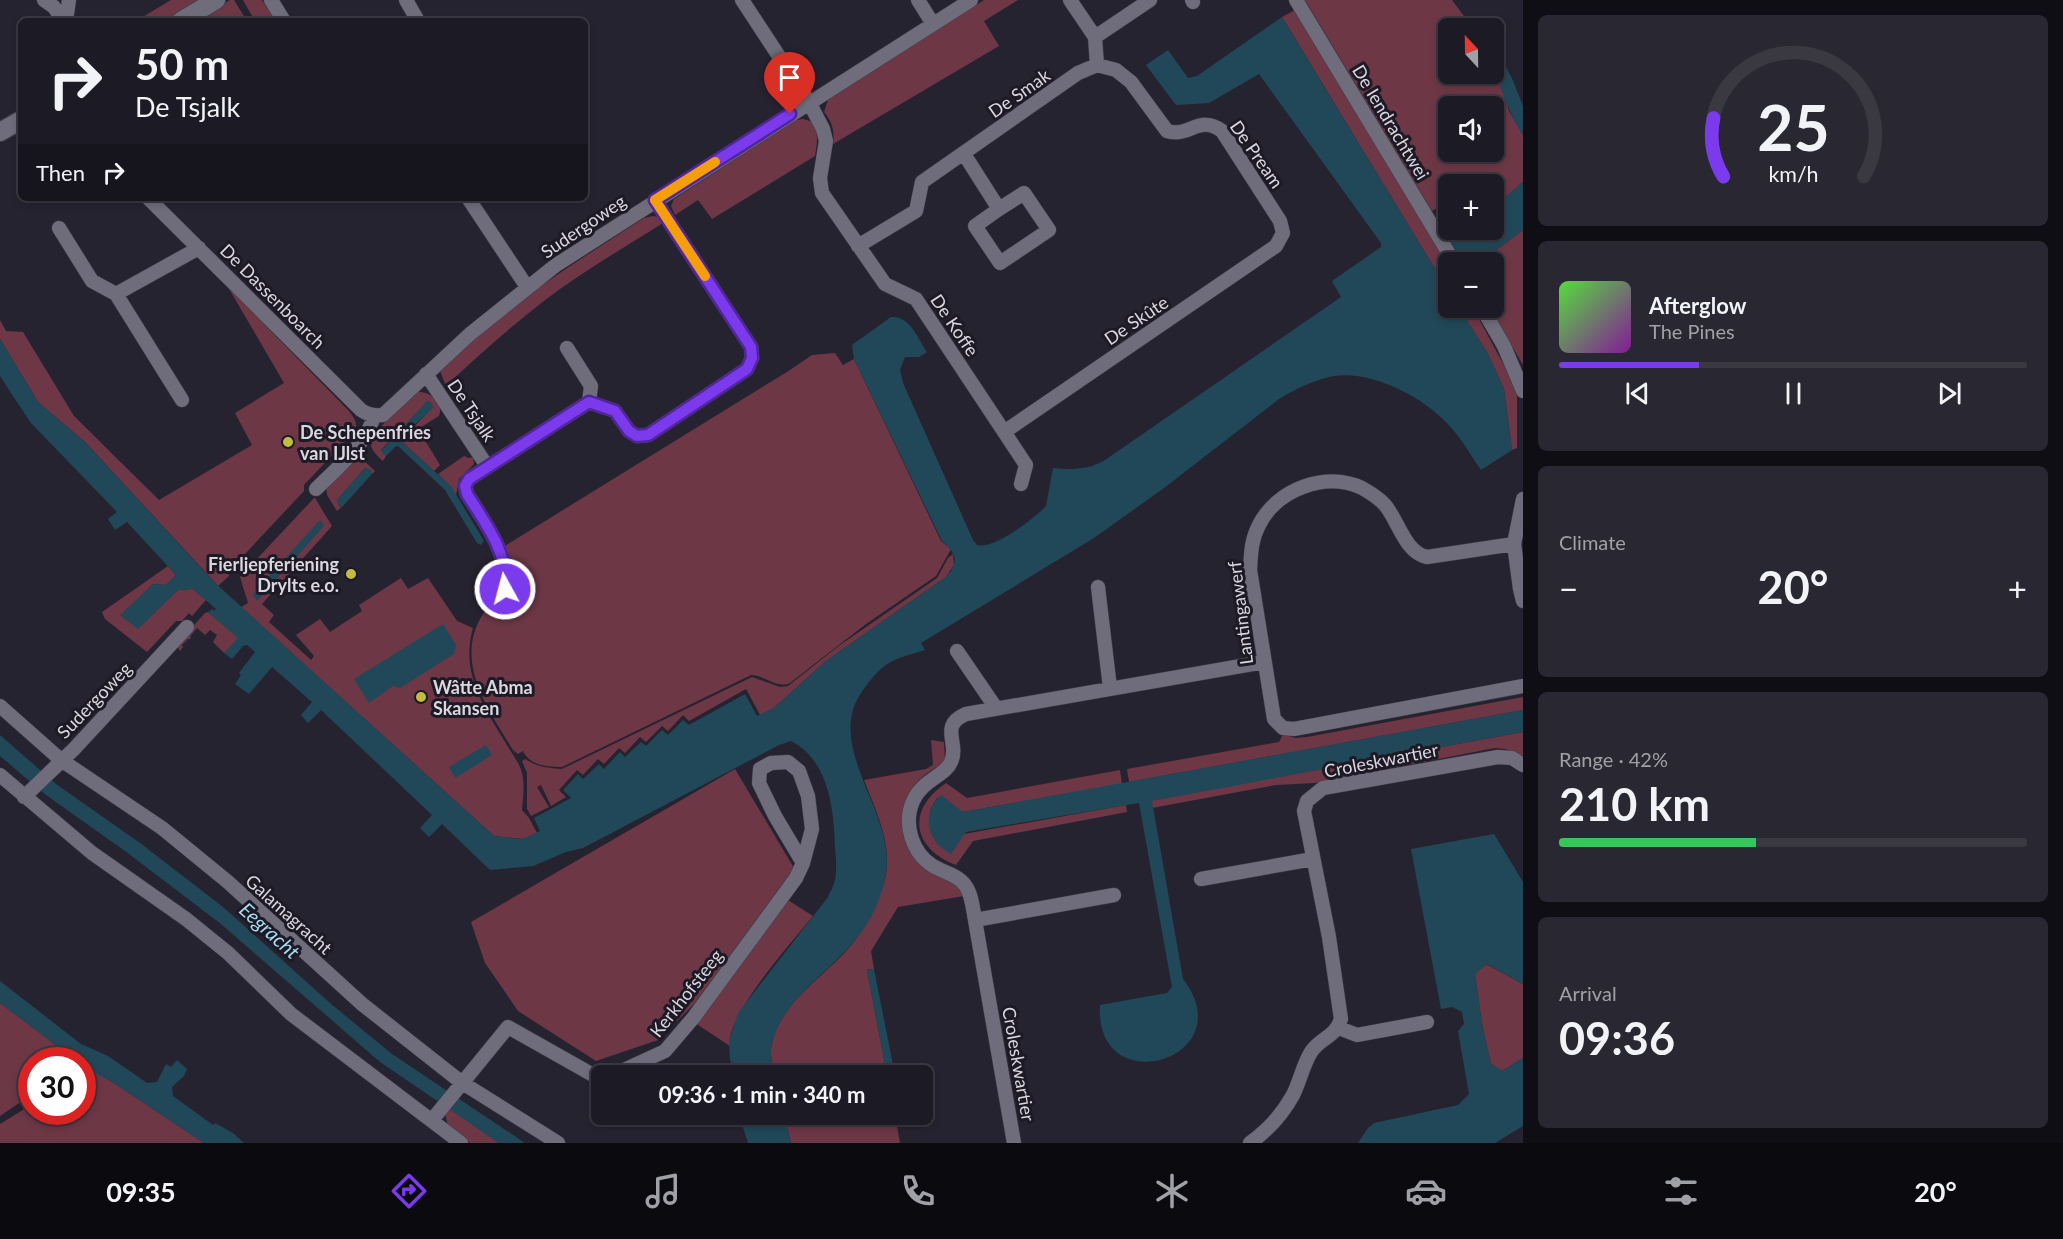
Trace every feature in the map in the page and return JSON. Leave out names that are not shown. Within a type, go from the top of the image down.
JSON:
[{"type":"street","points":[[44,0],[54,7],[62,18]]},
{"type":"street","points":[[65,18],[69,0]]},
{"type":"street","points":[[187,18],[216,0]]},
{"type":"street","points":[[271,0],[282,18]]},
{"type":"street","points":[[406,0],[416,18]]},
{"type":"street","name":"De Koffe","points":[[742,0],[809,102],[823,129],[826,141],[820,178],[822,193],[885,284],[916,299],[1026,465],[1021,484]]},
{"type":"street","points":[[918,0],[933,24]]},
{"type":"street","name":"Sudergoweg","points":[[374,416],[383,415],[391,409],[470,333],[527,286],[574,253],[971,0]]},
{"type":"street","points":[[1070,0],[1095,37],[1097,64]]},
{"type":"street","points":[[1095,37],[1150,0]]},
{"type":"street","name":"De Iendrachtwei","points":[[1296,0],[1448,252]]},
{"type":"street","name":"De Smak","points":[[858,246],[916,211],[922,182],[1078,73],[1097,64]]},
{"type":"street","name":"De Pream","points":[[1097,64],[1116,70],[1131,82],[1167,131],[1185,132],[1200,124],[1215,125],[1222,131],[1280,220],[1283,233]]},
{"type":"street","points":[[0,132],[18,122]]},
{"type":"street","points":[[964,154],[999,209]]},
{"type":"street","points":[[1024,193],[1048,230],[1000,263],[975,226],[999,209],[1024,193]]},
{"type":"street","points":[[567,348],[591,386],[589,402],[615,411],[629,431],[637,436],[648,435],[747,369],[752,358],[751,347],[655,200]]},
{"type":"street","name":"De Dassenboarch","points":[[151,201],[361,410],[374,416]]},
{"type":"street","points":[[470,201],[527,286]]},
{"type":"street","points":[[59,228],[92,281],[116,294],[182,400]]},
{"type":"street","name":"De Skûte","points":[[1004,432],[1276,246],[1283,233]]},
{"type":"street","points":[[116,294],[199,248]]},
{"type":"street","points":[[1488,318],[1504,346],[1523,391]]},
{"type":"street","name":"De Tsjalk","points":[[426,374],[488,466]]},
{"type":"street","name":"De Tsjalk","points":[[505,589],[506,577],[497,542],[467,494],[465,486],[469,479],[488,466],[589,402]]},
{"type":"street","points":[[316,489],[371,430],[374,416]]},
{"type":"street","name":"Lantingawerf","points":[[1514,544],[1427,557],[1420,555],[1413,549],[1384,504],[1363,489],[1342,482],[1314,483],[1290,493],[1272,506],[1259,525],[1251,546],[1250,570],[1274,719],[1283,728],[1294,729],[1523,687]]},
{"type":"street","points":[[1523,499],[1514,544],[1523,601]]},
{"type":"street","points":[[1098,587],[1110,688]]},
{"type":"street","name":"Sudergoweg","points":[[29,792],[74,749],[187,627]]},
{"type":"street","points":[[957,651],[996,708]]},
{"type":"street","name":"Croleskwartier","points":[[1014,1143],[975,921],[966,886],[961,880],[934,866],[919,853],[910,835],[909,814],[917,794],[951,762],[953,754],[951,734],[955,721],[966,714],[1264,662]]},
{"type":"street","name":"Galamagracht","points":[[0,706],[60,760],[162,828],[228,882],[362,1005],[457,1088],[558,1143]]},
{"type":"street","name":"Croleskwartier","points":[[1338,1028],[1341,1012],[1304,811],[1307,801],[1323,788],[1497,757],[1512,758],[1523,765]]},
{"type":"street","name":"Kerkhofsteeg","points":[[432,1120],[508,1027],[593,1075],[613,1074],[665,1051],[694,1017],[796,878],[803,863],[812,829],[808,796],[799,771],[788,762],[771,763],[760,769],[759,783],[775,816],[803,863]]},
{"type":"street","points":[[0,775],[29,792],[92,853],[186,919],[228,953],[291,1014],[461,1143]]},
{"type":"street","points":[[1201,879],[1313,859]]},
{"type":"street","points":[[975,921],[1114,895]]},
{"type":"street","points":[[1250,1143],[1267,1129],[1293,1095],[1310,1053],[1319,1042],[1333,1035],[1338,1028],[1357,1035],[1427,1022]]},
{"type":"shaded area","points":[[171,0],[203,0],[174,18],[141,18]]},
{"type":"shaded area","points":[[234,0],[245,18],[208,18],[206,14]]},
{"type":"shaded area","points":[[243,0],[262,0],[273,17],[253,18]]},
{"type":"shaded area","points":[[984,0],[1018,0],[984,21],[999,46],[833,144],[832,127],[824,112],[828,100]]},
{"type":"shaded area","points":[[1305,0],[1452,0],[1466,18],[1438,18],[1438,84],[1500,84],[1509,111],[1523,135],[1523,182],[1504,198],[1504,174],[1438,174],[1438,208],[1432,211]]},
{"type":"shaded area","points":[[1295,10],[1440,252],[1438,252],[1438,274],[1282,17]]},
{"type":"shaded area","points":[[796,120],[810,121],[815,129],[817,137],[815,156],[712,219],[698,200],[675,215],[671,206],[674,199]]},
{"type":"shaded area","points":[[659,217],[663,223],[555,293],[504,334],[446,386],[440,371],[487,327],[564,270],[644,218]]},
{"type":"shaded area","points":[[1523,230],[1523,365],[1496,318],[1504,318],[1504,252],[1493,252]]},
{"type":"shaded area","points":[[228,287],[349,411],[356,426],[354,432],[304,485],[304,491],[228,572],[229,576],[218,586],[86,443],[38,402],[0,339],[0,320],[6,331],[23,332],[74,416],[159,500],[252,445],[235,413],[284,383]]},
{"type":"shaded area","points":[[1465,318],[1478,318],[1506,369],[1517,396],[1517,448],[1512,450],[1504,389],[1488,354]]},
{"type":"shaded area","points":[[835,353],[843,365],[854,359],[941,541],[951,549],[936,576],[866,624],[790,683],[775,683],[751,675],[562,767],[540,765],[530,760],[523,751],[518,754],[513,750],[477,684],[472,649],[475,632],[483,614],[508,588],[516,570],[503,547],[812,355]]},
{"type":"shaded area","points":[[413,393],[432,396],[440,406],[439,416],[418,429],[440,465],[434,471],[402,442],[402,439],[433,407],[429,401],[381,450],[386,456],[383,461],[375,454],[371,445],[370,438]]},
{"type":"shaded area","points":[[464,456],[473,457],[474,464],[459,479],[456,495],[438,474]]},
{"type":"shaded area","points":[[355,458],[363,460],[375,471],[372,474],[365,468],[337,500],[340,507],[343,506],[337,511],[327,495],[326,485]]},
{"type":"shaded area","name":"Wâtte Abma Skansen","points":[[314,498],[332,526],[262,604],[274,615],[269,622],[311,660],[314,656],[296,635],[320,619],[330,632],[362,611],[359,605],[401,578],[408,589],[428,578],[457,621],[473,628],[470,660],[476,689],[521,769],[524,787],[522,810],[537,833],[523,839],[494,836],[241,607],[248,603],[240,577]]},
{"type":"shaded area","points":[[953,554],[954,565],[946,577],[826,661],[774,708],[760,715],[746,689],[689,721],[683,715],[668,731],[662,726],[646,742],[640,737],[625,753],[619,748],[604,764],[598,759],[583,775],[577,770],[559,790],[566,797],[551,806],[541,785],[537,787],[549,807],[531,816],[527,809],[527,773],[522,761],[525,759],[543,767],[562,769],[752,677],[780,687],[788,686],[840,645],[937,578],[948,558]]},
{"type":"shaded area","points":[[168,566],[176,575],[166,585],[153,584],[121,615],[138,628],[178,590],[193,589],[206,600],[192,616],[189,613],[182,621],[176,621],[147,652],[105,619],[102,612]]},
{"type":"shaded area","points":[[208,612],[239,638],[224,653],[213,642],[217,635],[210,630],[205,635],[197,628],[190,639],[182,645],[180,651],[176,645]]},
{"type":"shaded area","points":[[1523,697],[1523,710],[1129,782],[1127,769],[1279,742],[1283,734],[1295,738],[1307,737]]},
{"type":"shaded area","points":[[1523,732],[1523,756],[1495,748],[1315,783],[1276,785],[1152,808],[1152,800]]},
{"type":"shaded area","points":[[931,740],[944,742],[945,760],[922,777],[910,791],[902,816],[902,830],[911,854],[920,865],[936,876],[955,883],[964,896],[898,907],[871,951],[874,969],[867,970],[885,1065],[773,1065],[771,1049],[784,1016],[806,989],[856,939],[878,899],[884,882],[887,852],[880,821],[864,780],[926,769],[933,765]]},
{"type":"shaded area","points":[[735,769],[794,868],[695,1003],[658,1040],[596,1061],[518,1011],[485,963],[471,922]]},
{"type":"shaded area","points":[[1120,770],[1122,784],[963,812],[937,798],[930,810],[964,834],[1126,805],[1127,812],[973,841],[956,865],[941,858],[923,839],[920,816],[924,805],[946,783],[967,798]]},
{"type":"shaded area","points":[[783,897],[813,916],[749,998],[731,1033],[730,1046],[692,1021]]},
{"type":"shaded area","points":[[1486,964],[1523,984],[1523,1058],[1502,1071],[1491,1064],[1482,1024],[1475,974]]},
{"type":"shaded area","points":[[0,1003],[59,1047],[18,1047],[18,1104],[0,1116]]},
{"type":"shaded area","points":[[96,1073],[204,1143],[0,1143],[0,1124],[18,1113],[18,1125],[96,1125]]},
{"type":"shaded area","points":[[449,1108],[499,1143],[470,1143],[448,1126],[445,1114]]},
{"type":"shaded area","points":[[786,1125],[897,1125],[900,1143],[791,1143]]},
{"type":"water","points":[[1282,17],[1438,274],[1438,318],[1465,318],[1488,354],[1504,389],[1512,450],[1481,470],[1446,422],[1436,412],[1409,394],[1364,377],[1348,375],[1320,379],[1279,399],[1164,488],[1094,538],[921,643],[925,650],[896,659],[883,667],[863,690],[853,711],[851,734],[855,756],[881,827],[886,850],[884,882],[876,908],[862,932],[845,952],[806,989],[783,1017],[771,1049],[773,1065],[732,1065],[729,1041],[738,1013],[828,897],[834,882],[836,860],[831,802],[821,773],[814,760],[804,749],[791,741],[779,745],[583,848],[566,852],[533,866],[490,870],[442,824],[429,837],[420,828],[432,815],[321,710],[308,723],[301,715],[312,702],[272,667],[249,694],[235,684],[241,675],[239,673],[255,652],[247,645],[243,646],[232,659],[224,653],[238,638],[208,612],[216,609],[193,589],[178,590],[138,629],[120,615],[153,584],[166,585],[176,575],[127,522],[115,530],[108,519],[117,512],[31,423],[0,376],[0,339],[38,402],[86,443],[213,581],[494,836],[523,839],[540,831],[534,818],[571,798],[563,790],[578,774],[583,779],[599,764],[604,769],[620,752],[625,757],[641,742],[646,746],[662,730],[668,735],[683,720],[689,725],[745,694],[757,716],[774,708],[826,661],[950,572],[955,562],[953,554],[942,541],[854,359],[852,345],[891,317],[898,317],[908,324],[927,352],[919,357],[905,357],[900,370],[903,383],[973,540],[977,545],[984,545],[993,543],[1013,532],[1046,506],[1053,468],[1093,466],[1105,460],[1341,297],[1332,281],[1381,247],[1381,243],[1259,74],[1209,103],[1176,105],[1146,65],[1168,50],[1188,78],[1197,76]]},
{"type":"water","points":[[1504,64],[1523,106],[1523,135],[1512,115],[1500,84],[1504,84]]},
{"type":"water","points":[[1523,182],[1523,230],[1493,252],[1457,252],[1450,240],[1504,240],[1504,198]]},
{"type":"water","points":[[427,401],[434,407],[402,436],[402,442],[451,486],[484,541],[481,545],[477,543],[445,490],[398,446],[386,456],[381,451]]},
{"type":"water","points":[[365,468],[372,471],[372,474],[340,507],[337,500]]},
{"type":"water","points":[[321,521],[324,526],[256,600],[253,594]]},
{"type":"water","points":[[443,624],[456,645],[454,654],[400,688],[393,686],[369,703],[354,679]]},
{"type":"water","points":[[1523,710],[1523,732],[1152,801],[1183,979],[1197,1007],[1195,1031],[1182,1048],[1162,1059],[1140,1061],[1119,1054],[1104,1036],[1100,1005],[1167,993],[1172,987],[1139,803],[966,832],[951,854],[936,842],[929,827],[930,811],[934,802],[941,795],[963,812]]},
{"type":"water","points":[[0,735],[56,784],[140,843],[223,907],[330,1003],[392,1054],[525,1143],[499,1143],[380,1062],[221,924],[46,795],[0,756]]},
{"type":"water","points":[[486,745],[492,755],[455,778],[449,767]]},
{"type":"water","points":[[1494,834],[1523,882],[1523,984],[1487,964],[1475,974],[1482,1024],[1491,1064],[1502,1071],[1523,1058],[1523,1126],[1495,1143],[1358,1143],[1374,1123],[1458,1105],[1469,1094],[1458,1031],[1464,1024],[1462,1012],[1452,1007],[1441,1009],[1411,849]]},
{"type":"water","points":[[874,969],[893,1065],[885,1065],[867,970]]},
{"type":"water","points":[[0,981],[88,1047],[59,1047],[0,1003]]},
{"type":"water","points":[[96,1051],[108,1056],[147,1083],[157,1082],[166,1064],[171,1067],[177,1060],[187,1069],[184,1076],[172,1087],[173,1096],[213,1125],[215,1123],[233,1133],[244,1143],[204,1143],[96,1073]]},
{"type":"water","points":[[742,1125],[786,1125],[791,1143],[748,1143]]},
{"type":"slow traffic","points":[[705,276],[655,200],[715,162]]},
{"type":"place","name":"De Schepenfries van IJlst","points":[[288,442]]},
{"type":"place","name":"Fierljepferiening Drylts e.o.","points":[[351,574]]},
{"type":"place","name":"Wâtte Abma Skansen","points":[[421,697]]},
{"type":"route","points":[[505,589],[506,577],[497,542],[467,494],[465,486],[469,479],[589,402],[615,411],[629,431],[637,436],[648,435],[747,369],[752,358],[751,347],[655,200],[790,114]]},
{"type":"water label","name":"Eegracht","points":[[270,930]]}]
